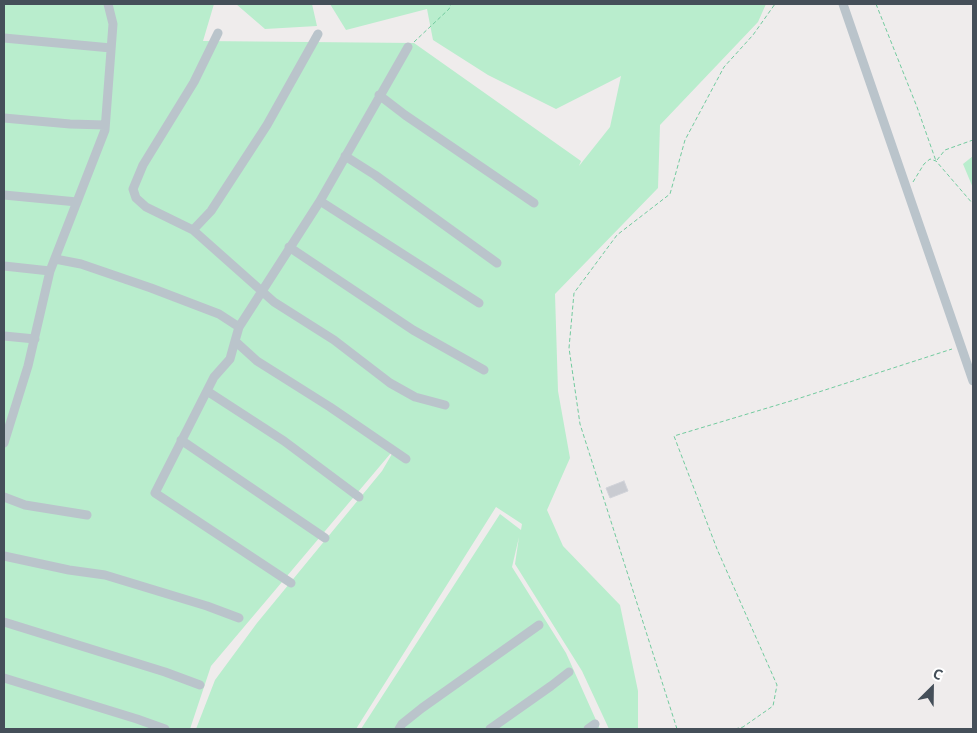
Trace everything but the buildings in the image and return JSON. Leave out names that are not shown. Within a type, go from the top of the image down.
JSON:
[{"type":"street","points":[[4,443],[8,418],[28,366],[50,271],[105,130],[113,24],[108,4]]},
{"type":"street","points":[[843,4],[973,382]]},
{"type":"street","points":[[218,33],[194,82],[143,165],[133,189],[136,198],[146,208],[193,230],[274,302],[334,340],[390,383],[415,397],[445,405]]},
{"type":"street","points":[[193,230],[211,211],[263,133],[318,34]]},
{"type":"street","points":[[4,38],[111,48]]},
{"type":"street","points":[[291,583],[155,493],[214,377],[230,359],[239,327],[320,201],[408,47]]},
{"type":"street","points":[[380,95],[405,115],[534,203]]},
{"type":"street","points":[[4,118],[105,125]]},
{"type":"street","points":[[345,156],[375,175],[497,263]]},
{"type":"street","points":[[4,195],[77,202]]},
{"type":"street","points":[[320,201],[479,303]]},
{"type":"street","points":[[289,247],[413,330],[484,370]]},
{"type":"street","points":[[55,259],[81,264],[151,288],[219,314],[239,327]]},
{"type":"street","points":[[4,266],[50,271]]},
{"type":"street","points":[[4,336],[34,339]]},
{"type":"street","points":[[235,341],[257,361],[330,407],[406,459]]},
{"type":"street","points":[[207,391],[284,441],[359,497]]},
{"type":"street","points":[[181,440],[325,538]]},
{"type":"street","points":[[4,497],[25,505],[87,515]]},
{"type":"street","points":[[4,556],[69,570],[105,575],[239,618]]},
{"type":"street","points":[[4,622],[165,672],[200,685]]},
{"type":"street","points":[[399,729],[402,724],[422,708],[539,625]]},
{"type":"street","points":[[490,729],[569,672]]},
{"type":"street","points":[[4,678],[165,729]]},
{"type":"path","points":[[408,47],[449,9],[451,4]]},
{"type":"path","points":[[677,729],[580,424],[569,348],[574,293],[617,235],[670,194],[685,140],[724,68],[753,35],[775,4]]},
{"type":"path","points":[[876,4],[917,107],[936,161],[973,204]]},
{"type":"path","points":[[936,161],[945,150],[973,140]]},
{"type":"path","points":[[908,192],[924,164],[930,159],[936,161]]},
{"type":"path","points":[[735,729],[743,726],[773,706],[776,684],[716,549],[674,436],[803,397],[960,346]]},
{"type":"green space","points":[[4,4],[214,4],[203,41],[414,43],[581,161],[579,166],[610,127],[621,76],[556,109],[488,75],[433,40],[427,9],[346,30],[330,4],[766,4],[758,22],[660,125],[658,188],[555,294],[558,391],[570,458],[547,510],[563,546],[620,605],[638,691],[638,729],[609,729],[582,671],[515,564],[519,537],[512,567],[566,653],[600,729],[361,729],[500,514],[521,530],[522,524],[496,507],[356,729],[196,729],[215,680],[257,623],[382,471],[396,447],[211,666],[190,729],[4,729]]},
{"type":"green space","points":[[236,4],[312,4],[317,26],[265,29]]},
{"type":"green space","points":[[973,156],[973,188],[963,164]]}]
